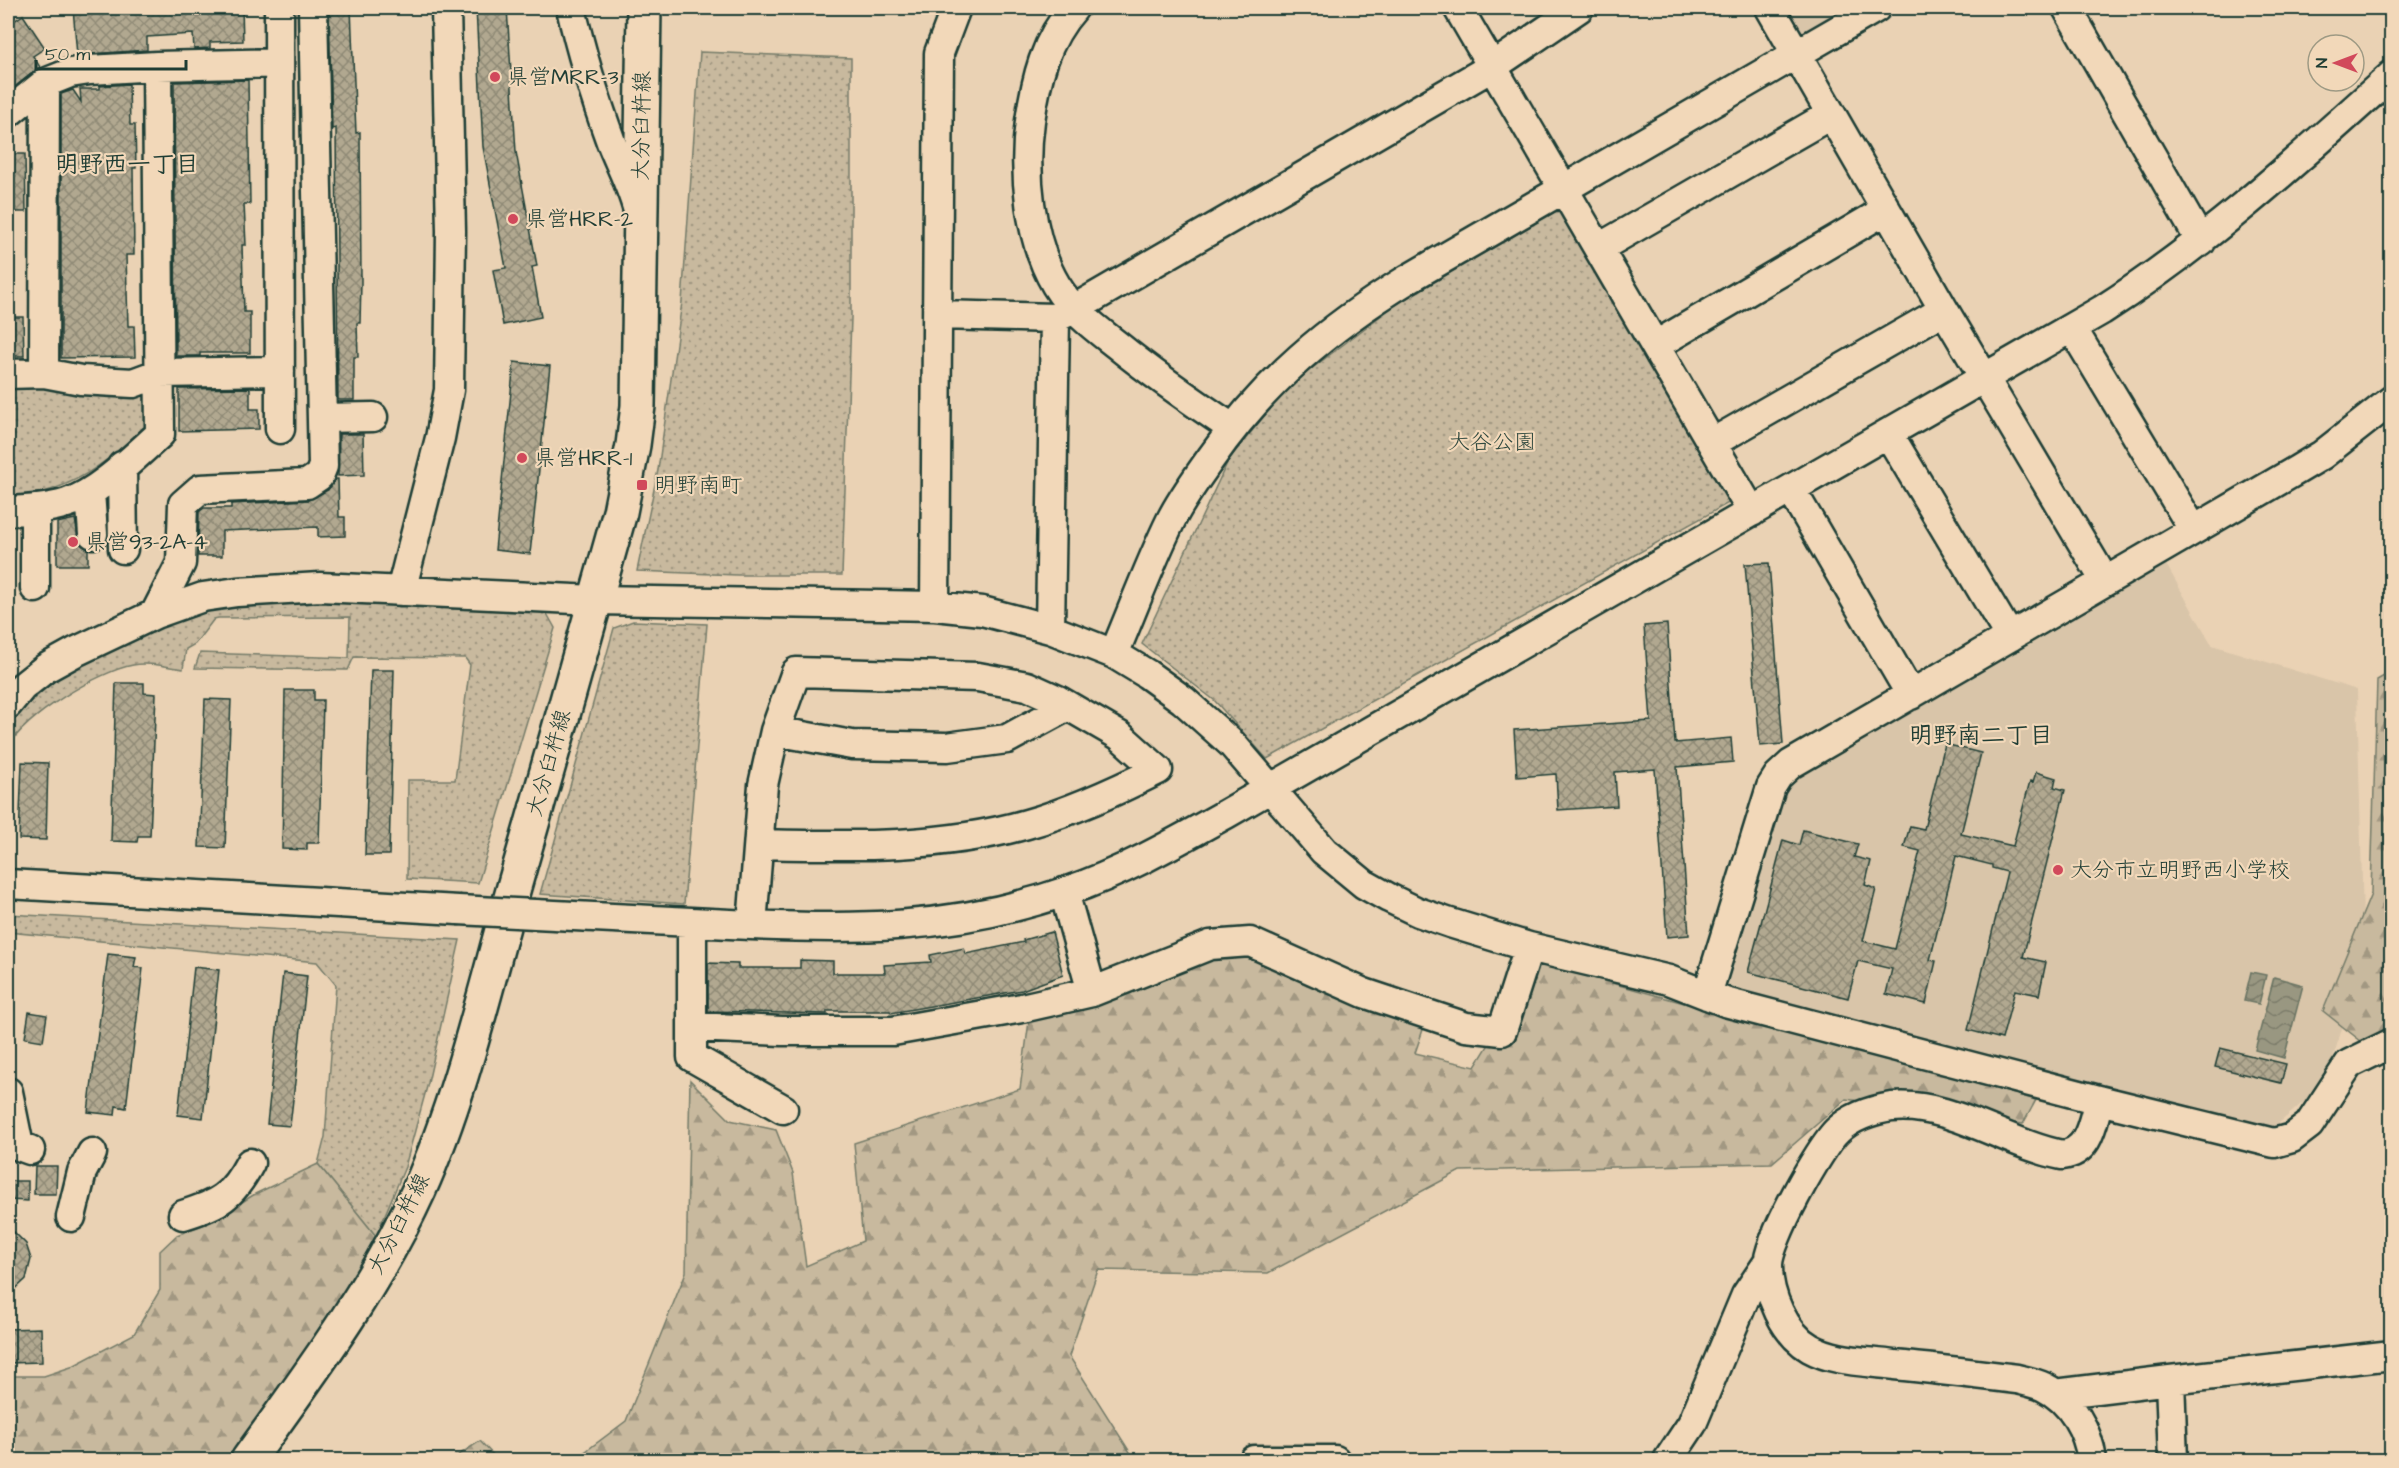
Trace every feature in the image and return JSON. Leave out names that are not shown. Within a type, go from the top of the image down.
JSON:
[{"type":"main road","name":"大分臼杵線","points":[[248,1461],[320,1359],[356,1303],[391,1244],[436,1147],[489,977],[620,512],[633,445],[640,362],[644,8]]},
{"type":"street","points":[[279,8],[280,429]]},
{"type":"street","points":[[155,614],[181,563],[183,504],[200,489],[307,484],[319,476],[323,466],[313,8]]},
{"type":"street","points":[[401,591],[440,438],[449,390],[450,231],[446,8]]},
{"type":"street","points":[[571,8],[598,107],[625,179],[637,201],[641,224]]},
{"type":"street","points":[[935,606],[939,315],[939,52],[956,8]]},
{"type":"street","points":[[1050,629],[1065,314],[1056,286],[1044,262],[1031,216],[1027,142],[1041,63],[1055,32],[1074,8]]},
{"type":"street","points":[[1458,8],[1565,187],[1752,512]]},
{"type":"street","points":[[939,315],[1065,314],[1492,67],[1579,8]]},
{"type":"street","points":[[1770,8],[1984,379],[2105,581]]},
{"type":"street","points":[[1114,654],[1172,518],[1232,428],[1290,364],[1346,319],[1408,279],[1876,8]]},
{"type":"street","points":[[2067,8],[2201,242]]},
{"type":"street","points":[[8,113],[45,83],[70,73],[157,66],[279,63]]},
{"type":"street","points":[[34,588],[21,510],[68,502],[90,492],[160,434],[157,66]]},
{"type":"street","points":[[8,884],[458,910],[848,928],[912,925],[1001,909],[1064,892],[1150,857],[1984,379],[2150,280],[2201,242],[2391,75]]},
{"type":"street","points":[[44,373],[45,83]]},
{"type":"street","points":[[1599,248],[1830,115]]},
{"type":"street","points":[[1656,345],[1886,210]]},
{"type":"street","points":[[1712,443],[1944,310]]},
{"type":"street","points":[[1065,314],[1136,360],[1232,428]]},
{"type":"street","points":[[2072,328],[2193,530]]},
{"type":"street","points":[[8,374],[44,373],[81,380],[129,394],[160,373],[280,371]]},
{"type":"street","points":[[1707,994],[1774,781],[1791,764],[2322,455],[2391,400]]},
{"type":"street","points":[[322,418],[373,417]]},
{"type":"street","points":[[1888,433],[2010,637]]},
{"type":"street","points":[[122,466],[123,549]]},
{"type":"street","points":[[1791,489],[1911,695]]},
{"type":"street","points":[[90,492],[93,534]]},
{"type":"street","points":[[8,704],[22,687],[46,668],[155,614],[203,597],[237,592],[320,588],[595,600],[935,606],[982,611],[1050,629],[1114,654],[1147,674],[1207,720],[1232,744],[1324,851],[1364,884],[1418,912],[1529,947],[1669,980],[1725,1002],[2099,1100],[2274,1143],[2292,1138],[2309,1125],[2349,1064],[2391,1042]]},
{"type":"street","points":[[752,925],[763,785],[775,731],[796,672],[978,677],[1027,686],[1068,705],[1120,736],[1158,770],[1082,806],[1027,824],[963,838],[902,844],[759,844]]},
{"type":"street","points":[[775,731],[852,745],[946,747],[1006,739],[1068,705]]},
{"type":"street","points":[[1064,892],[1092,992]]},
{"type":"street","points":[[692,922],[694,1026],[692,1056],[783,1109]]},
{"type":"street","points":[[694,1026],[782,1031],[893,1031],[1022,1008],[1092,992],[1210,945],[1250,942],[1364,993],[1466,1026],[1502,1031],[1529,947]]},
{"type":"street","points":[[8,1092],[19,1146],[30,1150]]},
{"type":"street","points":[[1668,1461],[1692,1424],[1746,1295],[1767,1264],[1772,1244],[1816,1159],[1838,1130],[1861,1114],[1890,1108],[1921,1107],[2062,1155],[2074,1152],[2085,1143],[2099,1100]]},
{"type":"street","points":[[71,1217],[82,1172],[92,1153]]},
{"type":"street","points":[[183,1215],[207,1208],[231,1193],[250,1163]]},
{"type":"street","points":[[1767,1264],[1771,1288],[1785,1322],[1809,1347],[1839,1358],[2017,1379],[2044,1387],[2075,1413],[2085,1432],[2092,1461]]},
{"type":"street","points":[[2055,1394],[2391,1354]]},
{"type":"street","points":[[2170,1380],[2173,1461]]},
{"type":"street","points":[[1254,1461],[1335,1461]]},
{"type":"shaded area","points":[[1782,8],[1847,8],[1803,32],[1794,28]]},
{"type":"shaded area","name":"大分市立明野西小学校","points":[[2163,559],[2212,645],[2357,690],[2364,959],[2329,1070],[2315,1092],[2270,1131],[1725,993],[1720,982],[1781,782]]},
{"type":"green space","points":[[700,52],[851,58],[851,318],[842,575],[737,575],[637,571],[658,470],[682,302]]},
{"type":"green space","name":"大谷公園","points":[[1561,208],[1732,501],[1267,759],[1214,700],[1142,644],[1229,459],[1289,386],[1395,305]]},
{"type":"green space","points":[[8,385],[146,386],[154,417],[105,461],[71,482],[8,500]]},
{"type":"green space","points":[[271,599],[546,612],[555,628],[478,883],[407,879],[408,780],[455,780],[470,665],[465,658],[354,657],[348,670],[195,668],[200,653],[349,658],[350,617],[214,619],[195,644],[186,649],[183,669],[139,664],[101,676],[45,710],[16,736],[8,748],[8,729],[17,714],[54,681],[86,661],[118,644],[204,608]]},
{"type":"green space","points":[[633,621],[707,624],[684,904],[540,894],[614,628]]},
{"type":"green space","points":[[2391,672],[2391,1065],[2323,1011],[2371,894],[2377,680]]},
{"type":"green space","points":[[8,914],[460,940],[428,1083],[405,1167],[376,1236],[318,1164],[325,1137],[336,985],[317,962],[8,932]]},
{"type":"green space","points":[[1248,947],[1427,1018],[1415,1053],[1475,1067],[1539,963],[2036,1100],[2023,1124],[1846,1099],[1772,1163],[1460,1171],[1268,1273],[1098,1270],[1069,1356],[1135,1460],[574,1460],[626,1421],[686,1272],[690,1080],[730,1120],[776,1130],[793,1173],[806,1266],[863,1241],[854,1143],[1020,1089],[1029,1021]]},
{"type":"green space","points":[[318,1164],[376,1236],[358,1278],[317,1339],[226,1460],[8,1460],[8,1376],[44,1376],[71,1367],[134,1334],[160,1290],[160,1251],[177,1235],[210,1222],[255,1194]]},
{"type":"green space","points":[[480,1441],[498,1460],[451,1460]]},
{"type":"water","points":[[2251,972],[2266,975],[2259,1004],[2244,1001]]},
{"type":"water","points":[[2274,977],[2303,985],[2284,1058],[2255,1050]]},
{"type":"building","points":[[73,8],[98,8],[99,10],[242,8],[243,41],[210,42],[210,48],[194,49],[193,34],[147,37],[147,50],[77,55]]},
{"type":"building","points":[[329,8],[351,8],[356,133],[360,132],[361,282],[360,323],[357,323],[358,357],[354,357],[354,400],[338,400],[336,128],[332,129]]},
{"type":"building","points":[[476,8],[507,8],[516,152],[537,266],[532,267],[541,317],[503,325],[493,270],[506,268],[483,147]]},
{"type":"building","points":[[23,15],[45,48],[33,56],[40,67],[8,92],[8,25]]},
{"type":"building","points":[[248,80],[250,204],[244,204],[246,245],[242,245],[244,312],[250,312],[250,353],[200,353],[200,356],[176,356],[174,82]]},
{"type":"building","points":[[129,84],[130,125],[135,125],[136,168],[133,168],[134,255],[126,255],[128,326],[134,326],[135,357],[61,358],[61,94],[73,90],[81,102],[80,89],[100,89],[100,86]]},
{"type":"building","points":[[8,154],[25,154],[26,212],[8,212]]},
{"type":"building","points":[[8,317],[23,317],[24,356],[8,356]]},
{"type":"building","name":"県営HRR-1","points":[[514,362],[550,366],[530,554],[495,550]]},
{"type":"building","points":[[250,388],[250,409],[259,409],[259,429],[179,431],[179,389]]},
{"type":"building","points":[[339,434],[363,434],[364,475],[338,476]]},
{"type":"building","points":[[335,479],[338,479],[339,517],[345,517],[345,536],[318,537],[318,527],[222,531],[222,556],[198,556],[199,512],[204,508],[231,508],[231,504],[308,500],[328,490]]},
{"type":"building","name":"県営93-2A-4","points":[[75,519],[79,543],[88,549],[88,565],[57,565],[57,523]]},
{"type":"building","points":[[1769,563],[1783,744],[1760,746],[1745,564]]},
{"type":"building","points":[[1667,624],[1675,743],[1731,738],[1733,762],[1677,767],[1689,935],[1667,937],[1655,769],[1615,772],[1617,806],[1558,810],[1556,774],[1517,777],[1514,730],[1651,721],[1644,626]]},
{"type":"building","points":[[371,670],[394,670],[389,855],[365,855]]},
{"type":"building","points":[[116,683],[144,683],[144,693],[156,694],[150,836],[138,836],[137,842],[111,841]]},
{"type":"building","points":[[285,690],[314,690],[314,700],[323,700],[319,843],[307,843],[307,850],[282,849]]},
{"type":"building","points":[[205,699],[231,700],[225,848],[199,847]]},
{"type":"building","points":[[1945,744],[1981,753],[1961,834],[2013,846],[2030,781],[2033,782],[2036,772],[2056,778],[2054,787],[2065,790],[2023,957],[2046,962],[2039,995],[2015,990],[2002,1039],[1968,1030],[2007,872],[1992,868],[1992,865],[1956,856],[1930,960],[1936,961],[1926,1004],[1886,994],[1892,969],[1858,961],[1848,998],[1748,972],[1783,840],[1799,845],[1803,830],[1858,844],[1854,857],[1871,861],[1865,885],[1876,889],[1863,941],[1895,949],[1920,851],[1904,847],[1910,826],[1924,829]]},
{"type":"building","points":[[22,762],[48,763],[46,840],[19,839]]},
{"type":"building","points":[[1052,932],[1063,975],[1022,990],[891,1013],[890,1011],[827,1011],[827,1014],[708,1011],[708,963],[738,964],[738,968],[800,968],[800,960],[833,961],[833,973],[885,973],[884,965],[931,962],[930,955],[964,948],[966,954],[1024,942],[1023,940]]},
{"type":"building","points":[[108,954],[136,957],[134,967],[143,968],[126,1108],[116,1106],[115,1115],[88,1112]]},
{"type":"building","points":[[194,967],[219,970],[203,1118],[178,1115]]},
{"type":"building","points":[[283,973],[307,976],[290,1126],[267,1124]]},
{"type":"building","points":[[29,1012],[47,1015],[43,1041],[25,1038]]},
{"type":"building","points":[[2220,1048],[2286,1064],[2281,1083],[2215,1067]]},
{"type":"building","points":[[35,1166],[57,1166],[56,1194],[34,1194]]},
{"type":"building","points":[[10,1181],[28,1181],[28,1201],[9,1200]]},
{"type":"building","points":[[8,1226],[26,1244],[31,1259],[26,1279],[8,1296]]},
{"type":"building","points":[[41,1328],[42,1362],[8,1363],[8,1329]]},
{"type":"place","name":"県営MRR-3","points":[[495,77]]},
{"type":"place","name":"県営HRR-2","points":[[513,219]]},
{"type":"place","name":"県営HRR-1","points":[[522,458]]},
{"type":"place","name":"明野南町","points":[[642,485]]},
{"type":"place","name":"県営93-2A-4","points":[[73,542]]},
{"type":"place","name":"大分市立明野西小学校","points":[[2058,870]]},
{"type":"district","name":"明野西一丁目","points":[[127,165]]},
{"type":"district","name":"明野南二丁目","points":[[1981,736]]}]
